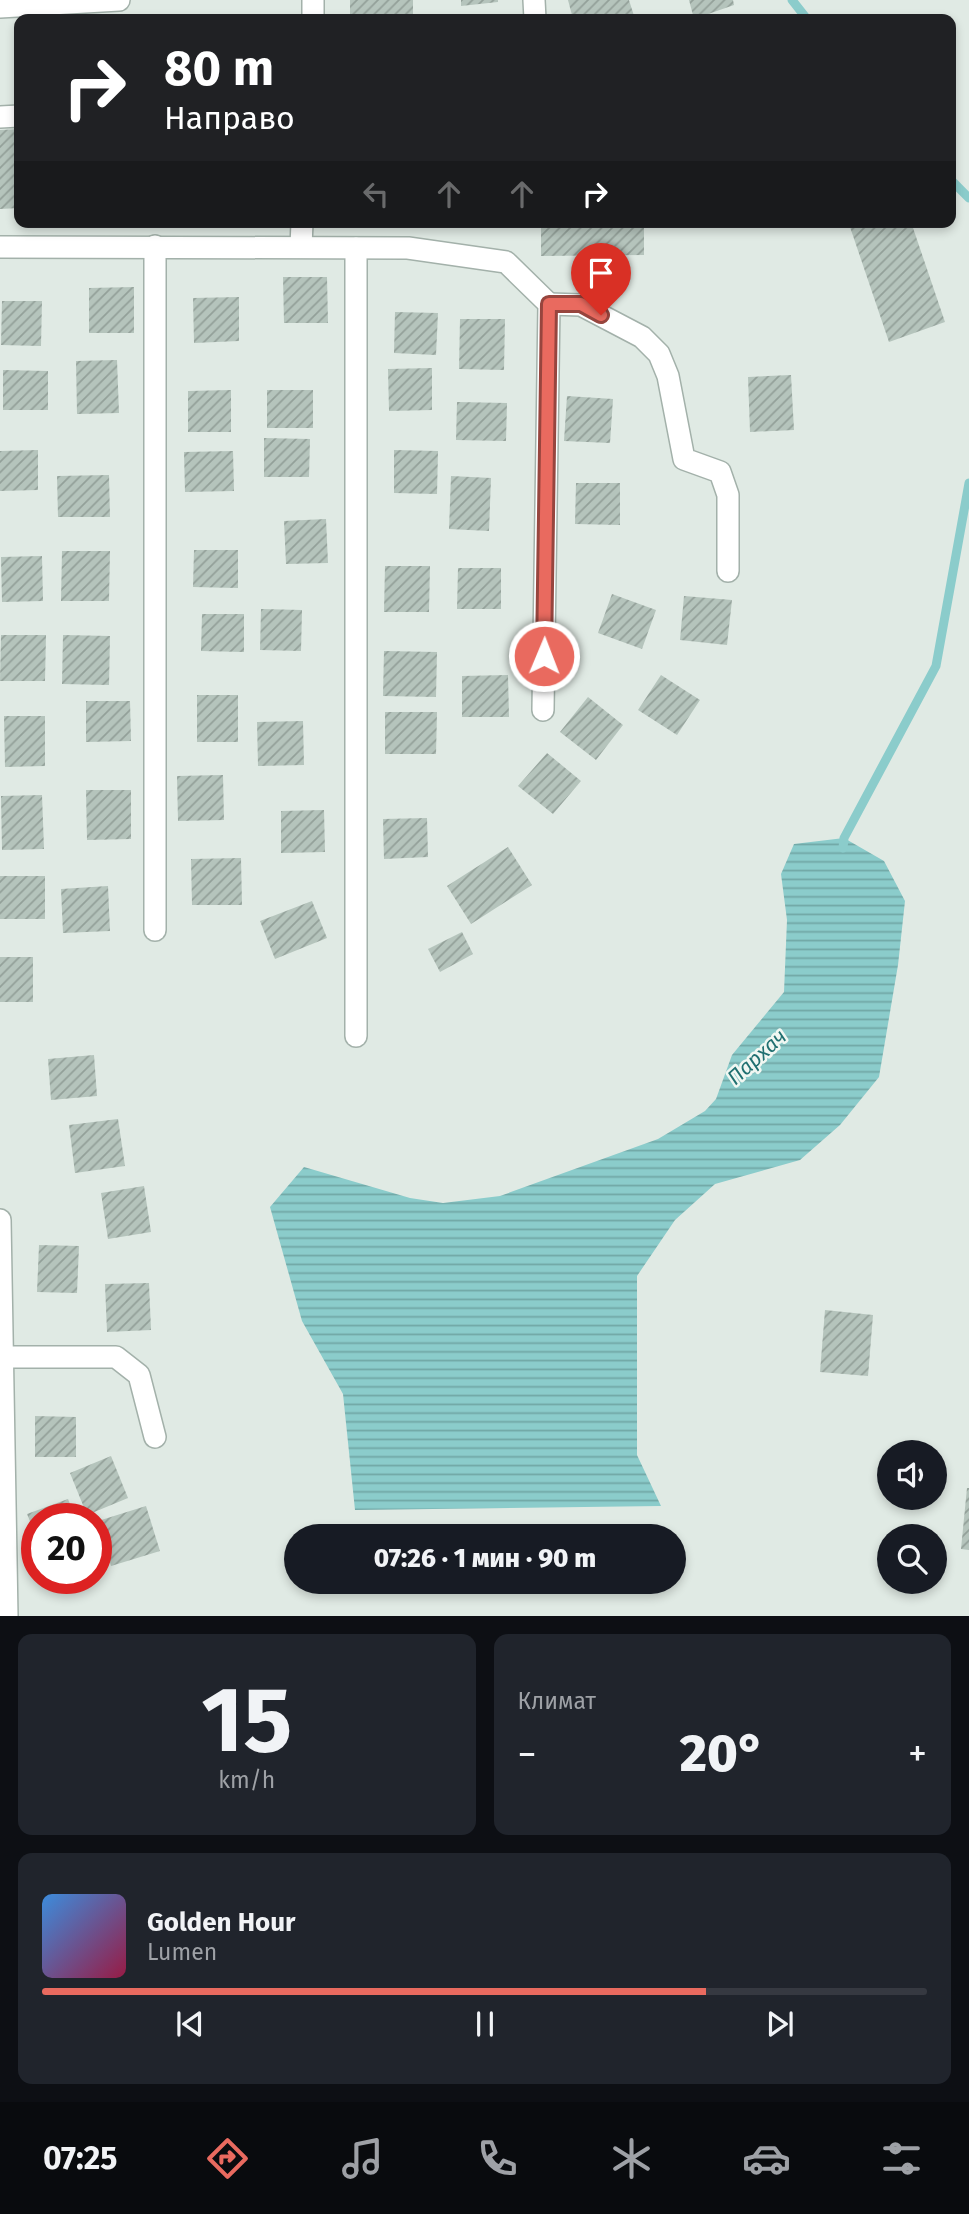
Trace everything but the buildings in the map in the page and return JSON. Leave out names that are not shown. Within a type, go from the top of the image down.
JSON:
[{"type":"street","points":[[0,7],[120,0]]},
{"type":"street","points":[[301,247],[302,228]]},
{"type":"street","points":[[155,246],[155,930]]},
{"type":"street","points":[[0,247],[408,248],[506,262],[549,304],[581,304],[642,337],[659,354],[668,376],[684,459],[720,472],[728,495],[728,571]]},
{"type":"street","points":[[356,248],[356,1036]]},
{"type":"street","points":[[543,710],[549,304]]},
{"type":"street","points":[[0,1220],[0,1357],[7,1615]]},
{"type":"street","points":[[0,1357],[116,1357],[139,1375],[155,1437]]},
{"type":"water","points":[[844,838],[884,861],[905,901],[898,965],[879,1077],[840,1125],[800,1160],[715,1184],[675,1220],[637,1276],[637,1455],[661,1506],[355,1510],[343,1394],[302,1321],[270,1207],[304,1167],[410,1198],[443,1203],[500,1196],[658,1139],[705,1111],[716,1099],[732,1055],[784,992],[787,920],[781,874],[794,844]]},
{"type":"waterway","name":"Пархач","points":[[792,0],[803,14]]},
{"type":"waterway","name":"Пархач","points":[[956,185],[969,198]]},
{"type":"waterway","name":"Пархач","points":[[843,848],[844,838],[936,666],[969,483]]},
{"type":"route","points":[[544,656],[549,304],[581,304],[601,315]]}]
